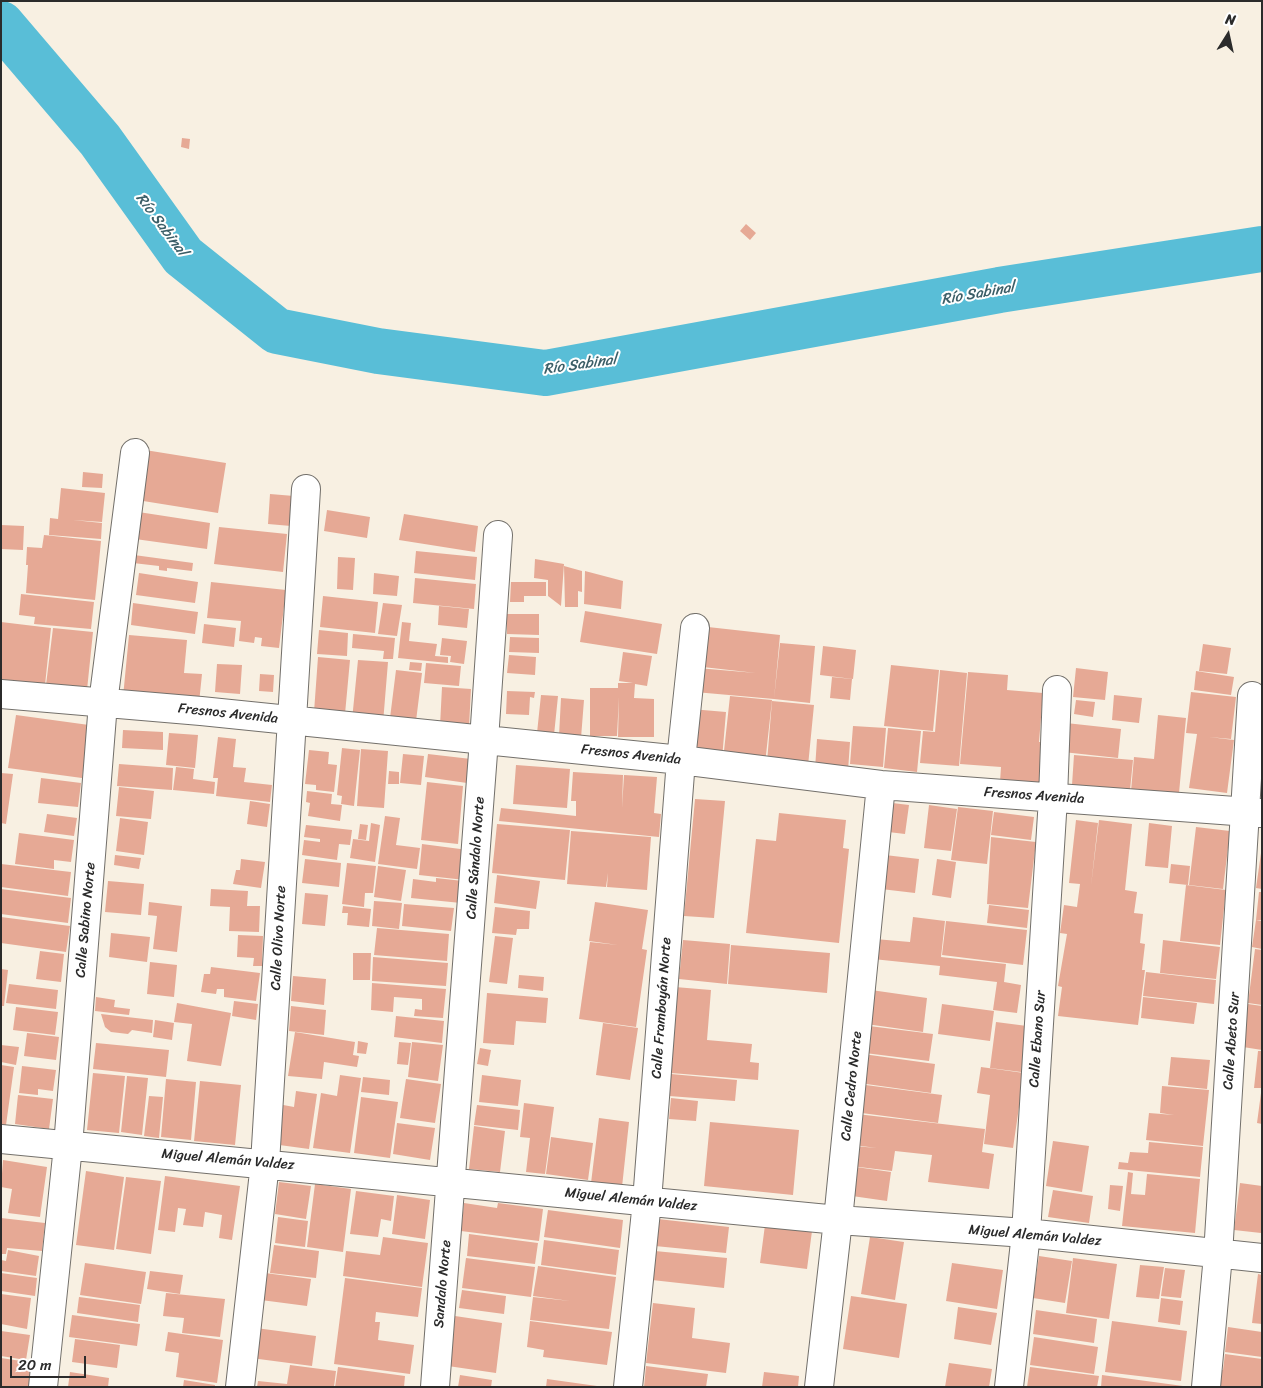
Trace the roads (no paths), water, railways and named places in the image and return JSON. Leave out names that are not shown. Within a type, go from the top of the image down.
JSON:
[{"type":"street","name":"Calle Sabino Norte","points":[[43,1387],[68,1146],[103,703],[134,453]]},
{"type":"street","name":"Calle Olivo Norte","points":[[240,1387],[266,1163],[306,489]]},
{"type":"street","name":"Calle Sándalo Norte","points":[[451,1181],[498,535]]},
{"type":"street","name":"Calle Framboyán Norte","points":[[628,1387],[647,1201],[681,760],[695,628]]},
{"type":"street","name":"Calle Ebano Sur","points":[[1009,1387],[1026,1233],[1053,798],[1057,690]]},
{"type":"street","name":"Fresnos Avenida","points":[[1,694],[681,760],[881,786],[1254,813]]},
{"type":"street","name":"Calle Abeto Sur","points":[[1206,1387],[1254,813],[1252,696]]},
{"type":"street","name":"Calle Cedro Norte","points":[[819,1387],[838,1220],[881,786]]},
{"type":"street","name":"Miguel Alemán Valdez","points":[[1,1139],[266,1163],[838,1220],[1026,1233],[1218,1255],[1262,1258]]},
{"type":"street","name":"Sandalo Norte","points":[[435,1387],[451,1181]]},
{"type":"waterway","name":"Río Sabinal","points":[[1,24],[100,140],[183,256],[277,331],[378,351],[545,373],[999,290],[1262,249]]}]
